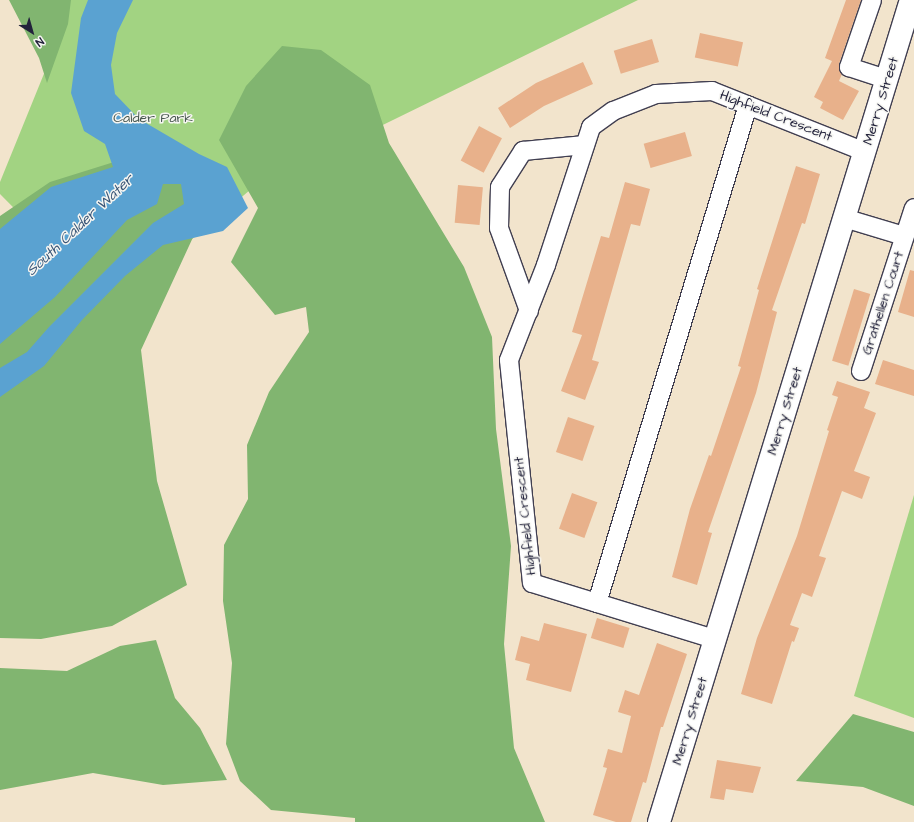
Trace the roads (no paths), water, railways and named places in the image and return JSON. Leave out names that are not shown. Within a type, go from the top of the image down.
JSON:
[{"type":"main road","name":"Merry Street","points":[[659,822],[911,0]]},
{"type":"street","points":[[872,0],[849,67],[887,79]]},
{"type":"street","name":"Highfield Crescent","points":[[714,639],[532,583],[509,360],[529,310],[591,127],[613,111],[656,94],[712,91],[865,152]]},
{"type":"street","points":[[597,603],[748,105]]},
{"type":"street","points":[[529,310],[499,228],[500,187],[522,151],[585,145]]},
{"type":"street","name":"Grathellen Court","points":[[861,371],[914,208]]},
{"type":"street","name":"Grathellen Court","points":[[844,218],[904,236]]},
{"type":"water","name":"South Calder Water","points":[[88,0],[133,0],[117,33],[111,65],[115,94],[139,119],[199,154],[227,167],[248,208],[223,231],[163,245],[125,276],[82,320],[44,366],[0,397],[0,368],[27,352],[49,327],[153,223],[184,204],[181,184],[163,184],[157,204],[127,220],[55,297],[0,344],[0,229],[51,187],[113,167],[105,144],[84,131],[71,93],[81,18]]},
{"type":"park label","name":"Calder Park","points":[[153,118]]}]
